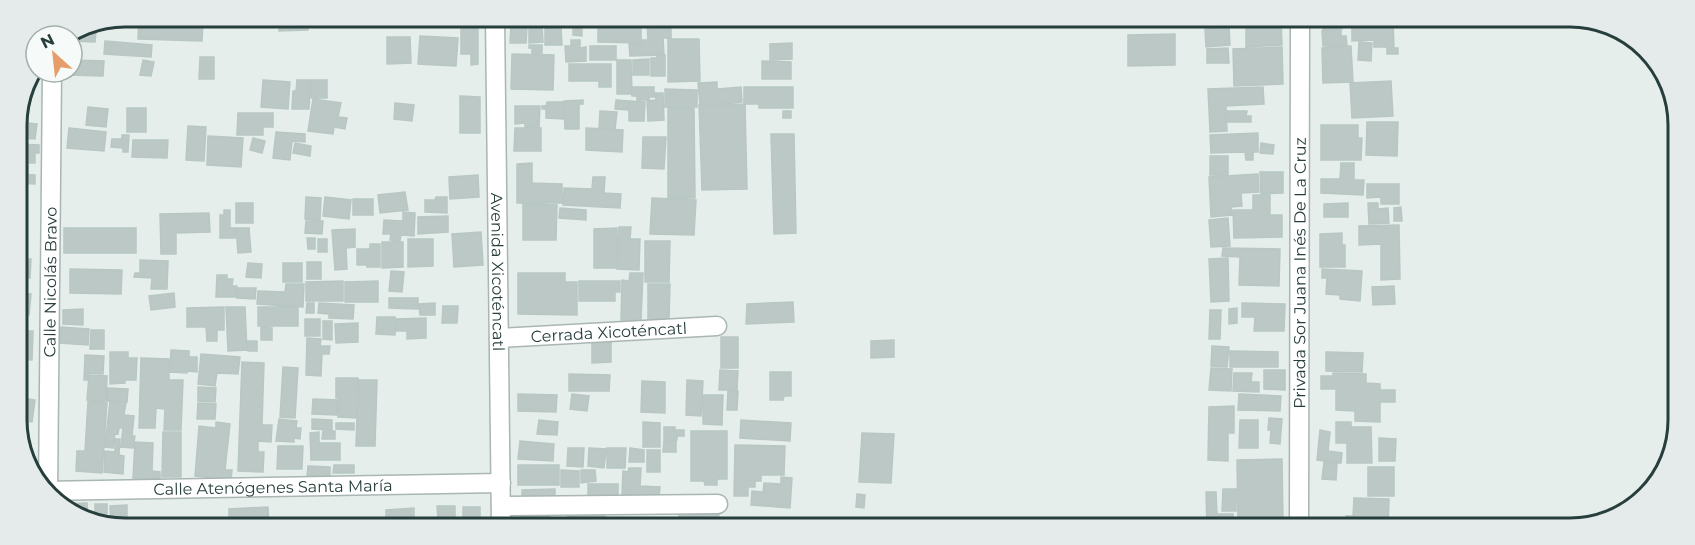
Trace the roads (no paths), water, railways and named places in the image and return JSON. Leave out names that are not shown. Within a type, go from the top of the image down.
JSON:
[{"type":"street","name":"Avenida Xicoténcatl","points":[[495,27],[501,518]]},
{"type":"street","name":"Privada Sor Juana Inés De La Cruz","points":[[1299,518],[1300,27]]},
{"type":"street","name":"Calle Nicolás Bravo","points":[[46,479],[52,84]]},
{"type":"street","name":"Cerrada Xicoténcatl","points":[[499,338],[717,326]]},
{"type":"street","name":"Calle Atenógenes Santa María","points":[[59,492],[501,483]]},
{"type":"street","points":[[501,506],[718,504]]}]
